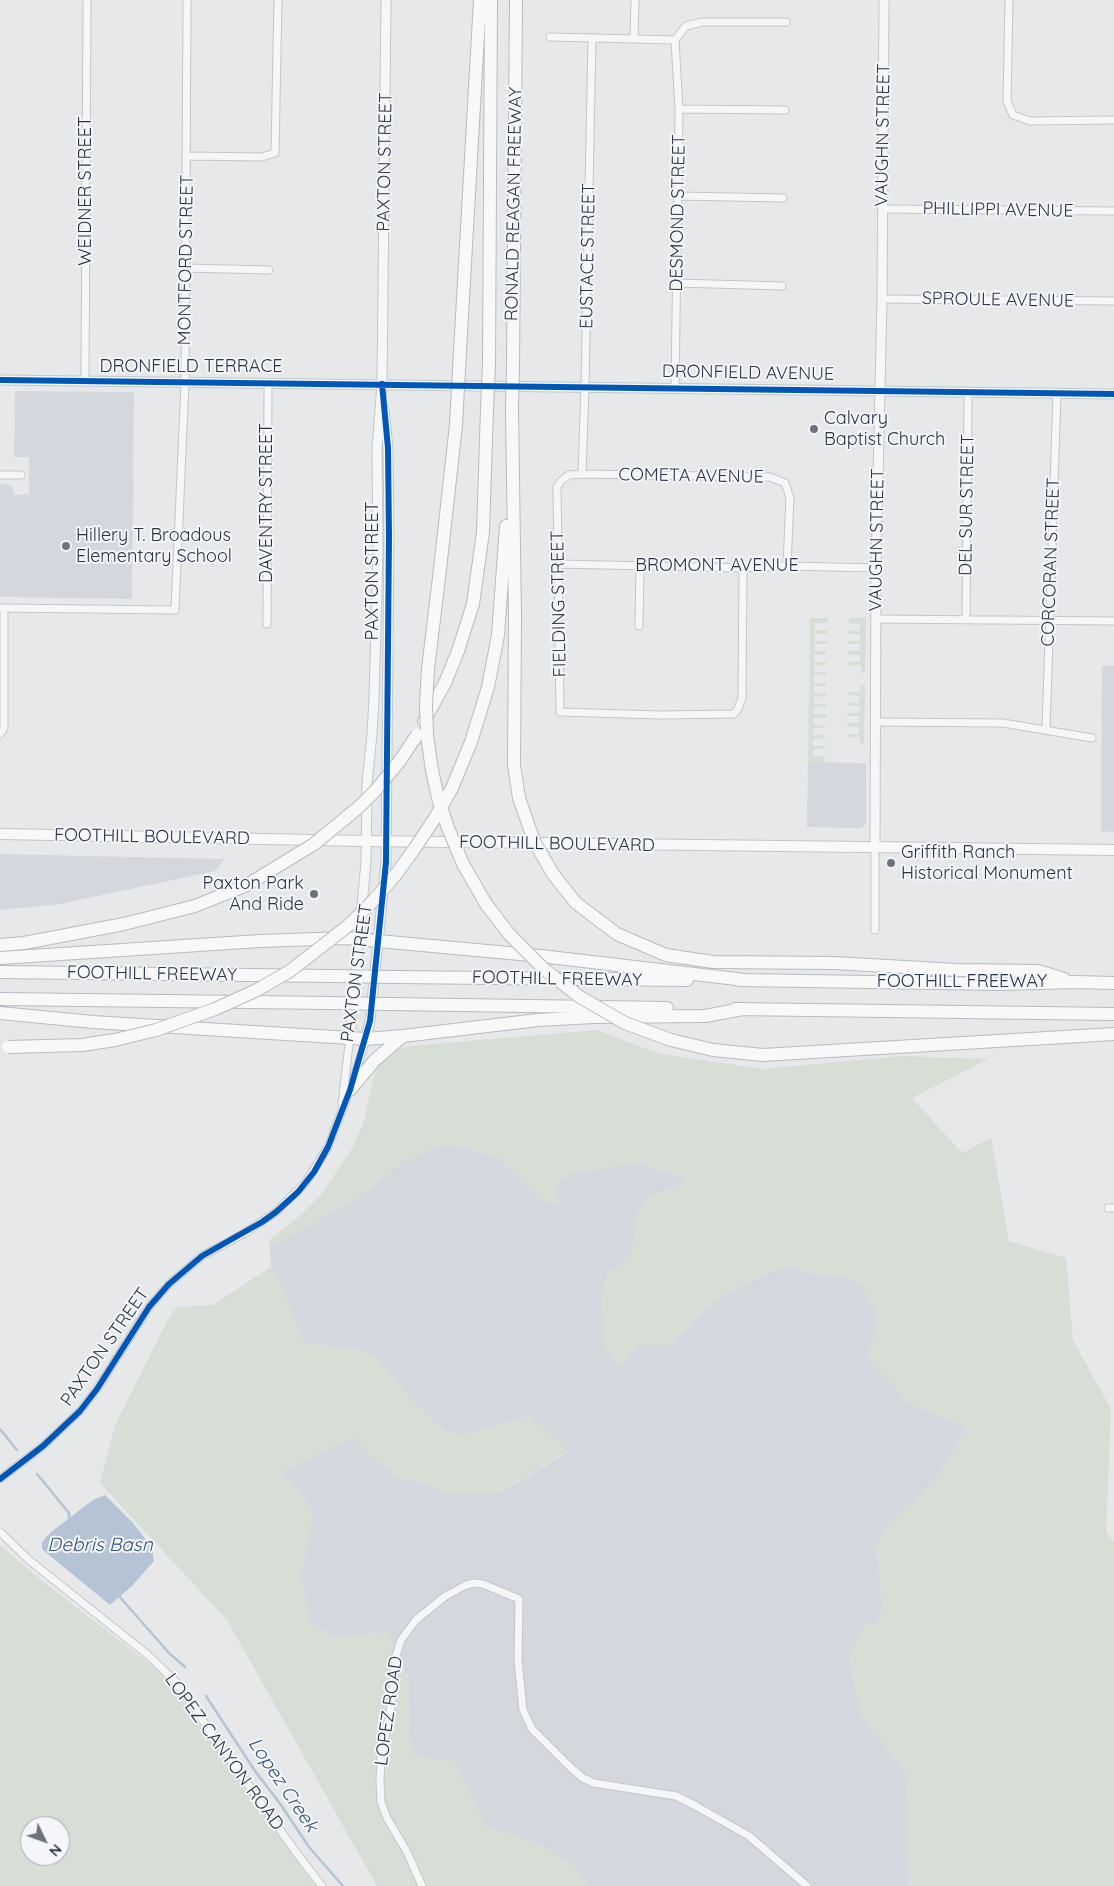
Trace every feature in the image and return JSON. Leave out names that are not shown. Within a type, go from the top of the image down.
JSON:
[{"type":"highway","points":[[480,0],[456,425],[428,669],[426,705],[427,736],[438,798],[463,864],[486,904],[509,934],[544,970],[580,997],[625,1023],[671,1040],[713,1050],[763,1055],[1114,1034]]},
{"type":"highway","points":[[0,945],[24,943],[124,924],[195,906],[246,885],[314,844],[360,807],[390,774],[417,735],[445,683],[458,651],[473,604],[483,532],[489,365],[491,0]]},
{"type":"highway","name":"RONALD REAGAN FREEWAY","points":[[512,409],[516,0]]},
{"type":"highway","points":[[4,1047],[82,1045],[115,1040],[156,1030],[215,1010],[255,991],[290,971],[349,925],[397,873],[435,818],[452,788],[471,742],[486,696],[498,635],[503,584],[512,409]]},
{"type":"highway","points":[[512,409],[515,616],[514,765],[519,798],[534,841],[553,874],[576,903],[617,934],[666,955],[713,962],[834,963],[957,970],[1038,971],[1076,982]]},
{"type":"highway","points":[[0,958],[260,941],[358,939],[541,956],[745,980]]},
{"type":"highway","name":"FOOTHILL FREEWAY","points":[[0,972],[1001,984],[1114,983]]},
{"type":"highway","name":"FOOTHILL FREEWAY","points":[[0,999],[1114,1014]]},
{"type":"highway","points":[[0,1013],[93,1022],[350,1036],[366,1039],[538,1020],[593,1017],[705,1016],[743,1009]]},
{"type":"highway","points":[[350,1090],[375,1060],[404,1036]]},
{"type":"main road","name":"FOOTHILL BOULEVARD","points":[[0,834],[387,842],[1114,850]]},
{"type":"street","name":"WEIDNER STREET","points":[[85,382],[87,0]]},
{"type":"street","name":"MONTFORD STREET","points":[[2,608],[175,610],[185,383],[184,268],[187,156],[187,0]]},
{"type":"street","points":[[187,156],[262,157],[275,153],[278,0]]},
{"type":"street","name":"PAXTON STREET","points":[[341,1112],[366,862],[367,783],[374,698],[378,552],[377,448],[382,384],[386,0]]},
{"type":"street","points":[[634,38],[635,0]]},
{"type":"street","name":"VAUGHN STREET","points":[[875,930],[876,568],[882,299],[884,0]]},
{"type":"street","points":[[1009,0],[1007,101],[1013,115],[1030,121],[1114,120]]},
{"type":"street","points":[[550,37],[676,40],[686,26],[702,22],[786,22]]},
{"type":"street","name":"EUSTACE STREET","points":[[582,474],[592,39]]},
{"type":"street","name":"DESMOND STREET","points":[[675,387],[679,109],[676,40]]},
{"type":"street","points":[[679,109],[785,110]]},
{"type":"street","points":[[677,196],[783,198]]},
{"type":"street","name":"PHILLIPPI AVENUE","points":[[882,209],[1114,211]]},
{"type":"street","points":[[184,268],[269,270]]},
{"type":"street","points":[[677,283],[782,286]]},
{"type":"street","name":"SPROULE AVENUE","points":[[882,299],[1114,301]]},
{"type":"street","name":"DRONFIELD TERRACE","points":[[0,380],[382,384]]},
{"type":"street","name":"DAVENTRY STREET","points":[[267,624],[268,383]]},
{"type":"street","name":"PAXTON STREET","points":[[0,1479],[50,1440],[80,1411],[97,1389],[149,1307],[174,1280],[202,1256],[262,1222],[298,1192],[323,1157],[350,1090],[366,1039],[387,842],[389,536],[388,448],[382,384]]},
{"type":"street","name":"DRONFIELD AVENUE","points":[[382,384],[1114,394]]},
{"type":"street","name":"DEL SUR STREET","points":[[966,618],[968,392]]},
{"type":"street","name":"CORCORAN STREET","points":[[1046,730],[1057,393]]},
{"type":"street","points":[[0,474],[21,475]]},
{"type":"street","name":"COMETA AVENUE","points":[[558,497],[558,487],[562,481],[568,476],[582,474],[770,477],[785,484],[790,498],[787,566]]},
{"type":"street","name":"FIELDING STREET","points":[[558,497],[560,712],[660,715],[734,714],[742,698],[743,568]]},
{"type":"street","name":"BROMONT AVENUE","points":[[558,564],[743,568],[787,566],[876,568]]},
{"type":"street","points":[[639,626],[640,565]]},
{"type":"street","points":[[0,734],[4,728],[2,608]]},
{"type":"street","points":[[876,619],[966,618],[1114,621]]},
{"type":"street","points":[[876,722],[1003,723],[1092,738]]},
{"type":"street","name":"LOPEZ CANYON ROAD","points":[[0,1532],[29,1560],[148,1655],[175,1681],[295,1851],[322,1886]]},
{"type":"street","name":"LOPEZ ROAD","points":[[422,1886],[407,1852],[387,1818],[381,1802],[381,1756],[391,1707],[396,1656],[401,1640],[416,1620],[444,1597],[474,1583],[483,1584],[519,1599],[518,1660],[523,1710],[532,1729],[565,1762],[583,1778],[594,1783],[676,1796],[716,1816],[749,1836],[807,1886]]},
{"type":"shaded area","name":"Hillery T. Broadous Elementary School","points":[[15,391],[134,392],[132,599],[0,597],[0,484],[11,485],[14,495],[29,494],[29,457],[14,457]]},
{"type":"shaded area","points":[[810,618],[828,618],[828,623],[815,623],[815,630],[827,630],[827,634],[815,634],[815,641],[827,641],[827,644],[815,644],[814,651],[826,651],[826,654],[814,655],[814,662],[826,662],[826,665],[814,665],[814,672],[826,672],[826,675],[814,675],[814,683],[826,683],[826,686],[814,686],[814,693],[826,693],[826,696],[814,697],[814,704],[826,704],[826,707],[814,707],[814,714],[826,714],[826,718],[813,718],[814,725],[825,725],[825,728],[813,728],[813,735],[825,735],[825,739],[813,739],[813,746],[825,746],[825,749],[813,749],[813,756],[825,757],[825,763],[808,762]]},
{"type":"shaded area","points":[[849,618],[866,618],[865,673],[861,673],[861,665],[849,665],[849,662],[860,662],[860,655],[848,655],[848,651],[860,651],[860,644],[848,644],[848,641],[860,641],[860,634],[848,634],[848,631],[860,631],[860,624],[849,623]]},
{"type":"shaded area","points":[[1102,666],[1114,666],[1114,832],[1101,831]]},
{"type":"shaded area","points":[[861,685],[865,685],[864,744],[860,744],[860,737],[848,737],[848,734],[859,734],[859,727],[847,726],[847,723],[859,723],[859,716],[847,716],[847,713],[859,713],[860,706],[847,705],[847,703],[859,703],[860,696],[848,695],[848,692],[860,692]]},
{"type":"shaded area","points":[[808,762],[866,763],[866,823],[864,826],[860,828],[807,827]]},
{"type":"shaded area","points":[[0,854],[225,859],[215,871],[60,904],[0,910]]},
{"type":"shaded area","points":[[597,1030],[660,1054],[763,1069],[901,1056],[988,1059],[912,1098],[962,1153],[991,1138],[1009,1241],[1066,1258],[1073,1340],[1111,1409],[1106,1532],[1114,1542],[1114,1886],[909,1886],[907,1773],[861,1716],[848,1656],[866,1624],[873,1625],[880,1619],[883,1606],[876,1545],[888,1524],[925,1490],[941,1471],[967,1428],[909,1403],[873,1366],[868,1355],[877,1330],[876,1311],[861,1285],[848,1278],[819,1275],[791,1268],[780,1268],[724,1295],[704,1310],[671,1345],[641,1345],[620,1367],[605,1349],[600,1304],[608,1271],[618,1268],[633,1251],[637,1214],[642,1204],[657,1193],[683,1184],[684,1179],[638,1163],[570,1174],[560,1181],[556,1189],[555,1196],[559,1203],[556,1207],[540,1199],[498,1158],[455,1145],[436,1147],[402,1162],[356,1200],[270,1246],[268,1241],[302,1214],[321,1195],[353,1147],[364,1121],[374,1076],[380,1064],[395,1050],[410,1046]]},
{"type":"shaded area","points":[[455,1145],[498,1158],[540,1199],[559,1203],[555,1196],[556,1189],[560,1181],[570,1174],[638,1163],[684,1179],[683,1184],[657,1193],[637,1214],[633,1251],[618,1268],[641,1345],[671,1345],[704,1310],[724,1295],[780,1268],[791,1268],[819,1275],[848,1278],[861,1285],[876,1311],[877,1330],[868,1355],[909,1403],[967,1428],[941,1471],[876,1545],[883,1606],[880,1619],[873,1625],[861,1716],[907,1773],[909,1886],[587,1886],[575,1869],[546,1847],[485,1826],[454,1761],[414,1757],[409,1739],[408,1676],[387,1632],[340,1637],[332,1635],[310,1622],[301,1577],[312,1516],[310,1506],[282,1472],[355,1436],[371,1456],[401,1478],[423,1483],[445,1493],[494,1493],[503,1491],[568,1452],[530,1416],[465,1435],[446,1432],[354,1348],[304,1344],[283,1289],[271,1267],[270,1246],[356,1200],[402,1162],[436,1147]]},
{"type":"shaded area","points":[[271,1267],[283,1289],[304,1344],[354,1348],[374,1355],[418,1406],[446,1432],[465,1435],[531,1416],[568,1451],[502,1491],[494,1493],[445,1493],[423,1483],[401,1478],[371,1456],[355,1436],[282,1472],[310,1506],[312,1516],[301,1577],[310,1622],[332,1635],[340,1637],[387,1632],[408,1676],[409,1739],[414,1757],[454,1761],[485,1826],[546,1847],[575,1869],[587,1886],[377,1886],[227,1620],[100,1483],[115,1425],[167,1321],[177,1307],[213,1305]]},
{"type":"shaded area","points":[[0,1545],[41,1580],[155,1668],[169,1682],[315,1886],[0,1886]]},
{"type":"water","name":"Debris Basn","points":[[105,1495],[133,1523],[152,1548],[154,1561],[132,1586],[110,1605],[42,1549],[42,1542],[51,1532],[93,1500]]},
{"type":"waterway","name":"Lopez Creek","points":[[0,1429],[17,1450]]},
{"type":"waterway","name":"Lopez Creek","points":[[37,1474],[69,1513],[69,1521]]},
{"type":"waterway","name":"Lopez Creek","points":[[118,1595],[169,1653],[185,1667]]},
{"type":"waterway","name":"Lopez Creek","points":[[206,1696],[255,1771],[281,1805],[309,1847],[343,1886]]},
{"type":"cycle path","points":[[0,380],[1114,394]]},
{"type":"cycle path","points":[[0,1479],[43,1446],[80,1411],[97,1389],[149,1307],[169,1284],[202,1256],[262,1222],[298,1192],[314,1172],[328,1147],[350,1090],[370,1021],[386,862],[389,536],[388,448],[382,384]]},
{"type":"place","name":"Calvary Baptist Church","points":[[814,429]]},
{"type":"place","name":"Hillery T. Broadous Elementary School","points":[[66,546]]},
{"type":"place","name":"Griffith Ranch Historical Monument","points":[[891,863]]},
{"type":"place","name":"Paxton Park And Ride","points":[[314,894]]}]
